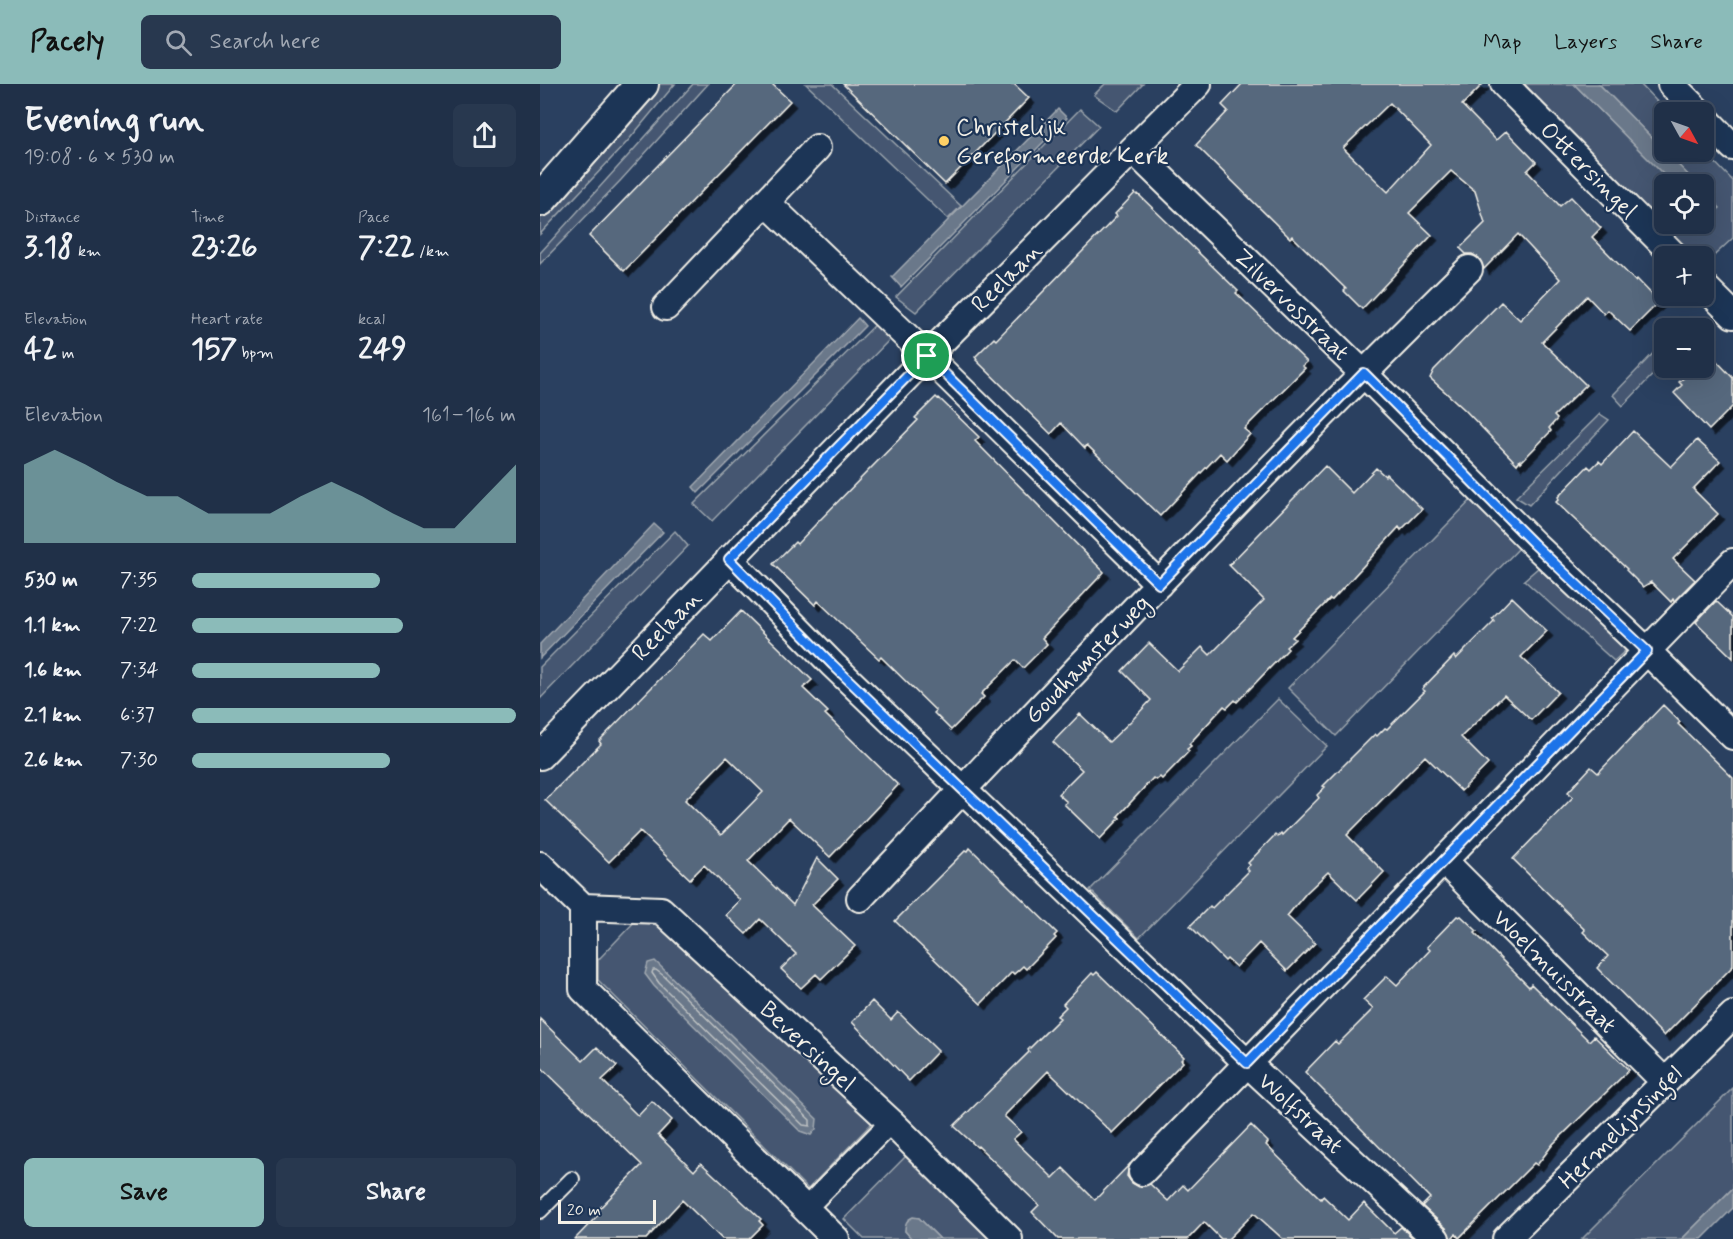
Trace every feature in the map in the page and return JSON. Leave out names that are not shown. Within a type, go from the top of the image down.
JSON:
[{"type":"street","points":[[540,200],[642,84]]},
{"type":"street","name":"Reelaan","points":[[540,756],[927,356],[1198,84]]},
{"type":"street","name":"Ottersingel","points":[[1504,84],[1665,246]]},
{"type":"street","points":[[1671,84],[1689,102]]},
{"type":"street","points":[[1714,127],[1733,147]]},
{"type":"street","points":[[666,307],[817,148]]},
{"type":"street","name":"Zilvervosstraat","points":[[1133,150],[1364,373],[1534,544],[1733,736]]},
{"type":"street","points":[[766,202],[1159,584]]},
{"type":"street","name":"Goudhamsterweg","points":[[860,898],[1159,584],[1469,268]]},
{"type":"street","points":[[1714,296],[1733,315]]},
{"type":"street","name":"Wolfstraat","points":[[729,559],[833,665],[1247,1063],[1436,1239]]},
{"type":"street","points":[[1142,1172],[1733,562]]},
{"type":"street","name":"Woelmuisstraat","points":[[1444,861],[1665,1082]]},
{"type":"street","points":[[540,865],[583,907],[583,989],[836,1239]]},
{"type":"street","name":"Beversingel","points":[[583,907],[661,910],[891,1122],[1009,1239]]},
{"type":"street","name":"Hermelijnsingel","points":[[1506,1239],[1733,1015]]},
{"type":"street","points":[[805,1209],[891,1122]]},
{"type":"lane","points":[[540,1211],[572,1179]]},
{"type":"shaded area","points":[[652,84],[675,84],[627,142],[540,234],[540,208]]},
{"type":"shaded area","points":[[693,84],[708,84],[621,180],[540,264],[540,253]]},
{"type":"shaded area","points":[[806,84],[832,84],[961,206],[948,219]]},
{"type":"shaded area","points":[[1105,84],[1143,84],[1117,111],[1094,95]]},
{"type":"shaded area","points":[[1524,84],[1574,84],[1663,174],[1654,174],[1654,216]]},
{"type":"shaded area","points":[[1599,84],[1640,84],[1657,102],[1654,102],[1654,140]]},
{"type":"shaded area","points":[[1080,109],[1099,126],[916,312],[896,297]]},
{"type":"shaded area","points":[[1714,161],[1733,181],[1733,238],[1714,256],[1714,246],[1684,246],[1671,234],[1714,234],[1714,213],[1720,208],[1714,202],[1714,174],[1687,174],[1676,162]]},
{"type":"shaded area","points":[[880,320],[894,335],[712,521],[694,504]]},
{"type":"shaded area","points":[[1654,352],[1654,374],[1623,406],[1613,395]]},
{"type":"shaded area","points":[[1600,414],[1609,420],[1529,505],[1516,497]]},
{"type":"shaded area","points":[[1475,496],[1524,543],[1336,736],[1288,688]]},
{"type":"shaded area","points":[[675,531],[688,546],[540,699],[540,667]]},
{"type":"shaded area","points":[[1538,568],[1627,649],[1614,661],[1524,580]]},
{"type":"shaded area","points":[[1278,699],[1327,746],[1139,938],[1090,890]]},
{"type":"shaded area","points":[[661,915],[872,1123],[808,1189],[598,980],[598,960],[640,916]]},
{"type":"shaded area","points":[[1733,1088],[1733,1188],[1682,1239],[1582,1239]]},
{"type":"shaded area","points":[[907,1155],[993,1239],[940,1239],[919,1218],[908,1220],[905,1231],[912,1239],[864,1239],[844,1219]]},
{"type":"water","points":[[1574,84],[1599,84],[1654,140],[1654,162],[1675,162],[1687,174],[1663,174]]},
{"type":"water","points":[[1058,109],[1067,118],[901,287],[892,277]]},
{"type":"water","points":[[858,318],[865,326],[698,493],[693,487]]},
{"type":"water","points":[[654,524],[663,532],[540,658],[540,644]]},
{"type":"water","points":[[655,961],[817,1119],[816,1129],[811,1135],[800,1131],[654,986],[645,974],[648,963]]},
{"type":"water","points":[[1733,1188],[1733,1208],[1702,1239],[1682,1239]]},
{"type":"water","points":[[913,1217],[919,1218],[940,1239],[912,1239],[905,1229],[907,1221]]},
{"type":"building","points":[[737,84],[772,84],[790,101],[624,271],[589,236]]},
{"type":"building","name":"Christelijk Gereformeerde Kerk","points":[[843,84],[1014,84],[1029,98],[945,184]]},
{"type":"building","points":[[1242,84],[1483,84],[1462,105],[1496,140],[1506,131],[1536,162],[1527,171],[1560,206],[1571,197],[1601,228],[1592,237],[1635,281],[1637,279],[1654,297],[1655,306],[1630,331],[1608,310],[1604,314],[1587,296],[1542,342],[1586,385],[1554,416],[1557,419],[1549,428],[1551,431],[1517,464],[1465,410],[1430,378],[1434,370],[1501,302],[1520,320],[1560,279],[1518,234],[1484,269],[1479,258],[1466,254],[1460,248],[1485,223],[1475,191],[1451,171],[1409,213],[1432,235],[1362,309],[1344,291],[1346,289],[1292,236],[1290,238],[1196,145],[1228,111],[1222,105]],"holes":[[[1390,103],[1431,145],[1388,192],[1343,148]]]},
{"type":"building","points":[[1135,193],[1238,291],[1236,293],[1307,362],[1302,366],[1305,368],[1244,429],[1250,434],[1227,460],[1220,453],[1160,516],[1061,423],[1051,434],[975,357],[994,338],[996,340],[1117,216],[1115,214]]},
{"type":"building","points":[[1714,358],[1733,378],[1733,406],[1709,430],[1674,393],[1682,385],[1679,382],[1684,378],[1714,378]]},
{"type":"building","points":[[936,397],[979,437],[975,441],[1104,572],[1042,638],[1047,644],[1023,668],[1015,660],[981,694],[984,697],[951,730],[934,713],[936,711],[881,657],[879,659],[818,601],[815,605],[773,564],[795,542],[797,544],[918,420],[915,418]]},
{"type":"building","points":[[1633,431],[1671,467],[1697,440],[1720,461],[1693,489],[1718,514],[1673,559],[1695,580],[1671,602],[1651,582],[1643,587],[1556,502],[1558,497],[1588,466],[1591,469],[1599,461],[1602,464]]},
{"type":"building","points":[[1325,466],[1352,493],[1376,468],[1385,476],[1386,474],[1422,509],[1401,530],[1399,527],[1332,600],[1330,599],[1292,637],[1295,639],[1286,647],[1288,649],[1237,702],[1235,700],[1227,708],[1224,706],[1189,744],[1191,746],[1187,749],[1189,751],[1162,779],[1153,778],[1100,839],[1064,804],[1067,802],[1058,794],[1082,770],[1053,742],[1080,714],[1109,742],[1134,718],[1151,700],[1122,671],[1149,643],[1178,671],[1202,647],[1210,655],[1264,600],[1229,565]]},
{"type":"building","points":[[1512,597],[1547,631],[1521,657],[1558,692],[1531,720],[1504,695],[1461,737],[1488,764],[1461,791],[1425,756],[1347,835],[1384,872],[1357,900],[1328,872],[1306,893],[1287,916],[1315,943],[1287,971],[1259,943],[1236,967],[1227,959],[1225,961],[1190,926],[1210,906],[1212,908],[1249,871],[1246,868],[1250,865],[1248,863],[1275,835],[1277,837],[1281,833],[1282,835],[1319,798],[1317,795],[1325,787],[1323,786],[1375,734],[1377,736],[1385,728],[1387,729],[1425,691],[1422,689],[1454,656],[1456,659],[1494,621],[1492,618]]},
{"type":"building","points":[[1716,601],[1733,617],[1733,658],[1696,622]]},
{"type":"building","points":[[741,611],[812,680],[803,688],[828,712],[825,714],[898,785],[830,857],[789,818],[748,861],[793,905],[817,858],[838,879],[812,905],[855,946],[821,979],[816,974],[801,988],[781,969],[796,954],[760,919],[746,934],[726,915],[740,900],[704,865],[690,879],[640,831],[609,862],[545,800],[601,744],[599,741],[704,634],[712,641]],"holes":[[[727,757],[763,792],[721,835],[685,800]]]},
{"type":"building","points":[[1663,705],[1680,722],[1678,724],[1733,778],[1733,966],[1664,1036],[1597,968],[1608,956],[1513,859],[1573,797],[1568,792],[1591,767],[1598,773]]},
{"type":"building","points":[[970,848],[1057,933],[1054,936],[1056,938],[1026,969],[1023,966],[1014,974],[1012,972],[981,1004],[895,921]]},
{"type":"building","points":[[1457,916],[1461,916],[1477,931],[1475,933],[1529,987],[1531,984],[1589,1041],[1594,1036],[1629,1070],[1553,1144],[1537,1165],[1534,1163],[1459,1238],[1456,1234],[1451,1239],[1446,1228],[1422,1206],[1430,1198],[1305,1072],[1335,1041],[1338,1044],[1373,1009],[1363,1000],[1387,976],[1397,985],[1430,950],[1427,947]]},
{"type":"building","points":[[1097,972],[1184,1057],[1181,1060],[1183,1062],[1112,1133],[1048,1071],[1004,1116],[1021,1132],[1013,1139],[1053,1178],[1063,1168],[1095,1200],[1129,1165],[1127,1176],[1132,1183],[1139,1187],[1150,1184],[1168,1201],[1183,1185],[1188,1190],[1251,1125],[1268,1142],[1266,1145],[1321,1199],[1323,1196],[1348,1220],[1364,1203],[1394,1233],[1401,1227],[1414,1239],[1283,1239],[1254,1213],[1228,1239],[1221,1239],[1204,1222],[1188,1239],[1058,1239],[1032,1212],[1039,1205],[954,1126],[1029,1052],[1028,1050],[1060,1018],[1057,1016],[1066,1007],[1063,1004],[1092,973],[1094,975]]},
{"type":"building","points":[[872,1001],[891,1020],[898,1012],[938,1051],[909,1081],[852,1022]]},
{"type":"building","points":[[540,1019],[583,1061],[597,1047],[617,1066],[602,1080],[638,1116],[652,1101],[672,1120],[658,1135],[694,1171],[701,1163],[761,1219],[759,1221],[763,1225],[749,1239],[722,1239],[682,1200],[646,1239],[575,1239],[599,1214],[596,1212],[642,1165],[540,1066]]},
{"type":"place","name":"Christelijk Gereformeerde Kerk","points":[[944,141]]},
{"type":"route","points":[[927,356],[1159,584],[1364,373],[1534,544],[1647,651],[1247,1063],[833,665],[729,559],[927,356]]}]
